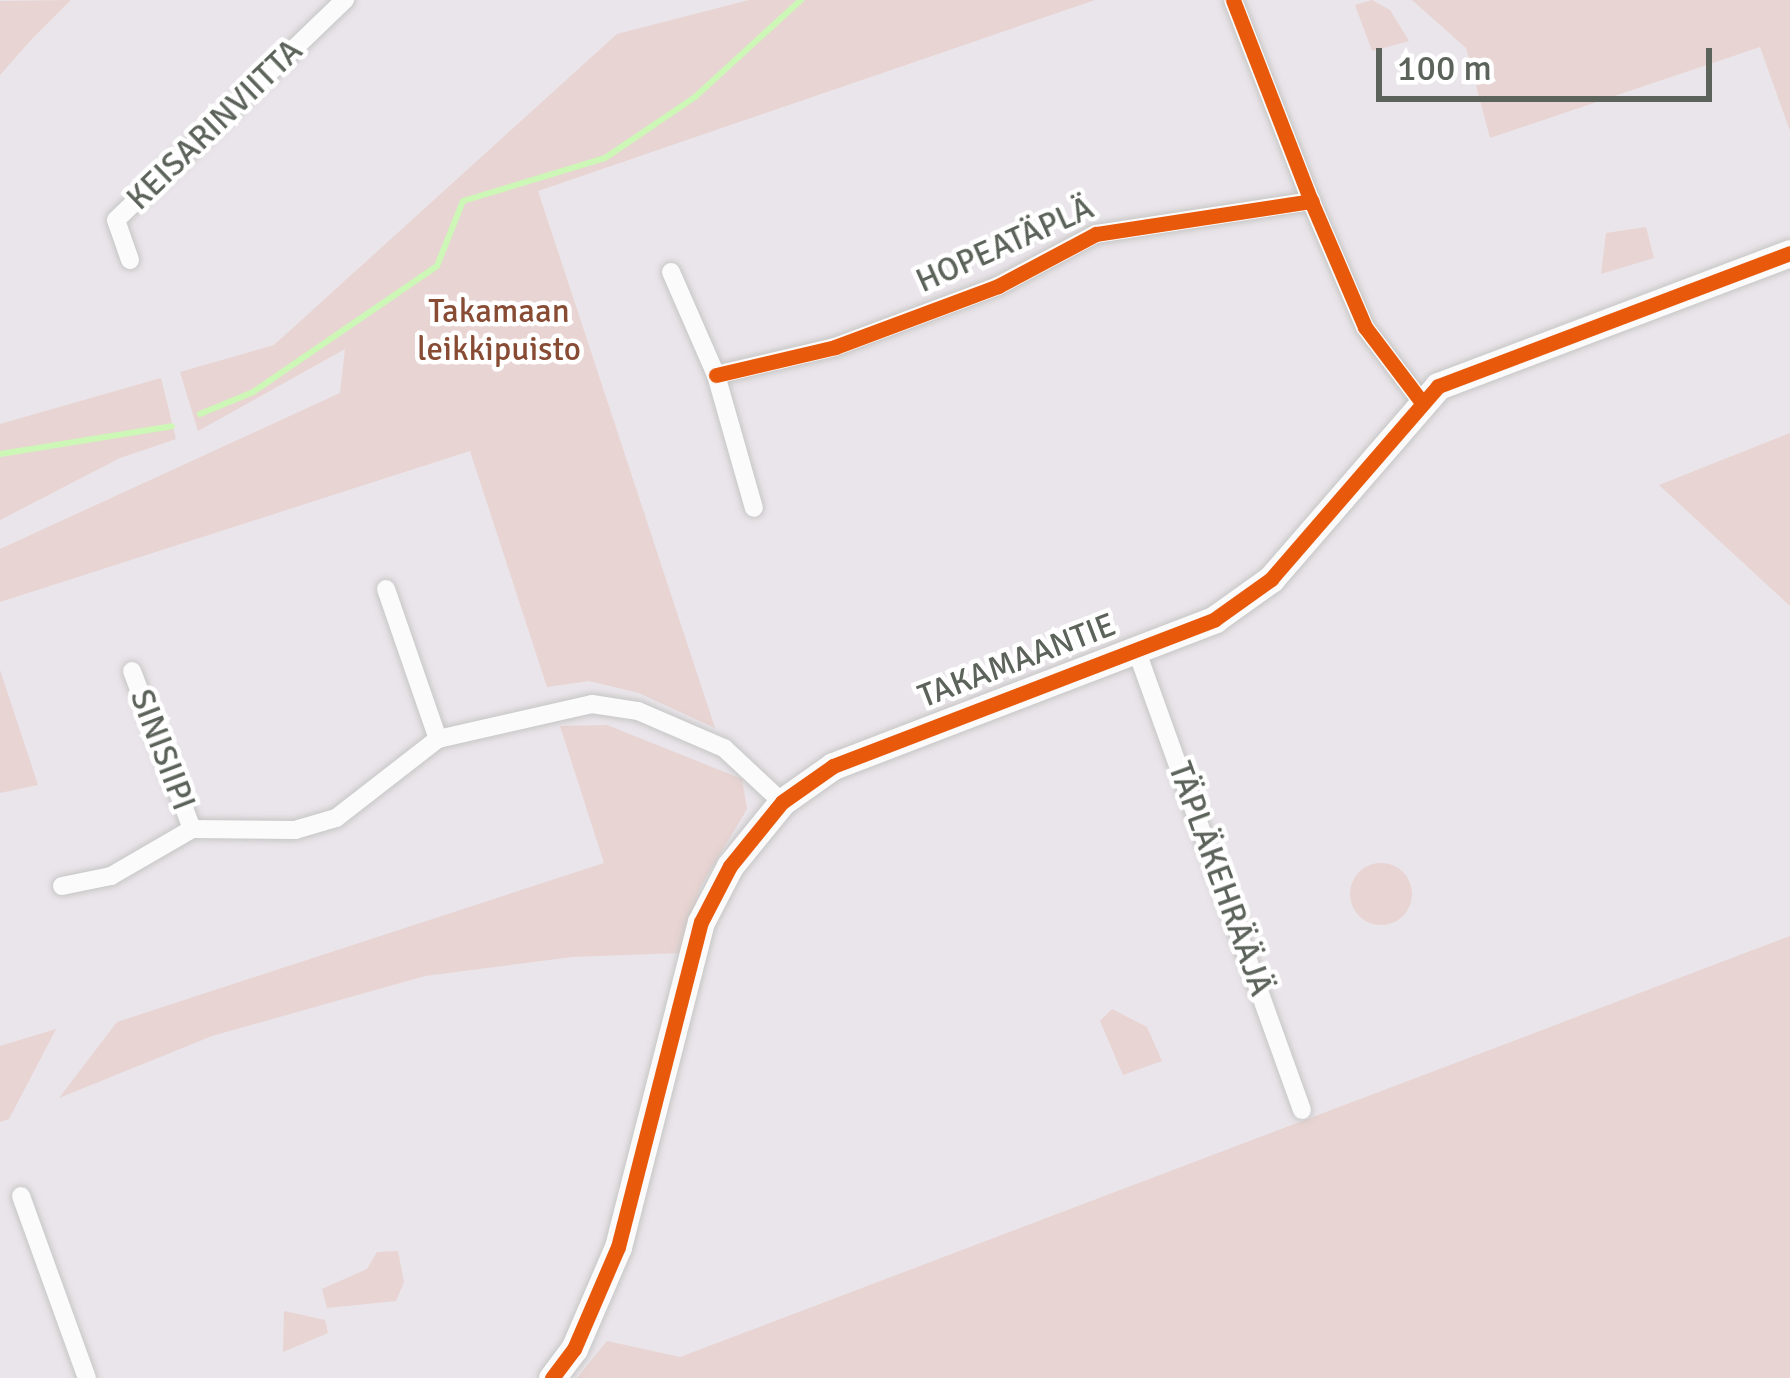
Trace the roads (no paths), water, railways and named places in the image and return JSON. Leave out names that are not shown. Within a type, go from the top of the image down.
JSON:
[{"type":"street","name":"KEISARINVIITTA","points":[[130,260],[116,220],[345,0]]},
{"type":"street","points":[[1233,0],[1365,327],[1421,401]]},
{"type":"street","name":"HOPEATÄPLÄ","points":[[716,375],[835,347],[998,286],[1110,230],[1311,201]]},
{"type":"street","name":"TAKAMAANTIE","points":[[552,1378],[574,1349],[618,1247],[701,922],[730,866],[782,802],[833,766],[1215,619],[1271,579],[1421,401],[1501,359],[1790,253]]},
{"type":"street","points":[[671,272],[716,375],[754,508]]},
{"type":"street","points":[[386,589],[438,740]]},
{"type":"street","name":"TÄPLÄKEHRÄÄJÄ","points":[[1136,649],[1302,1110]]},
{"type":"street","name":"SINISIIPI","points":[[132,671],[192,829]]},
{"type":"street","points":[[62,886],[111,876],[192,829],[296,830],[336,818],[438,740],[592,704],[638,711],[724,748],[782,802]]},
{"type":"street","points":[[21,1196],[88,1378]]},
{"type":"waterway","points":[[200,414],[253,392],[437,266],[463,201],[605,158],[695,97],[801,0]]},
{"type":"waterway","points":[[0,454],[172,426]]},
{"type":"park label","name":"Takamaan leikkipuisto","points":[[499,331]]}]
